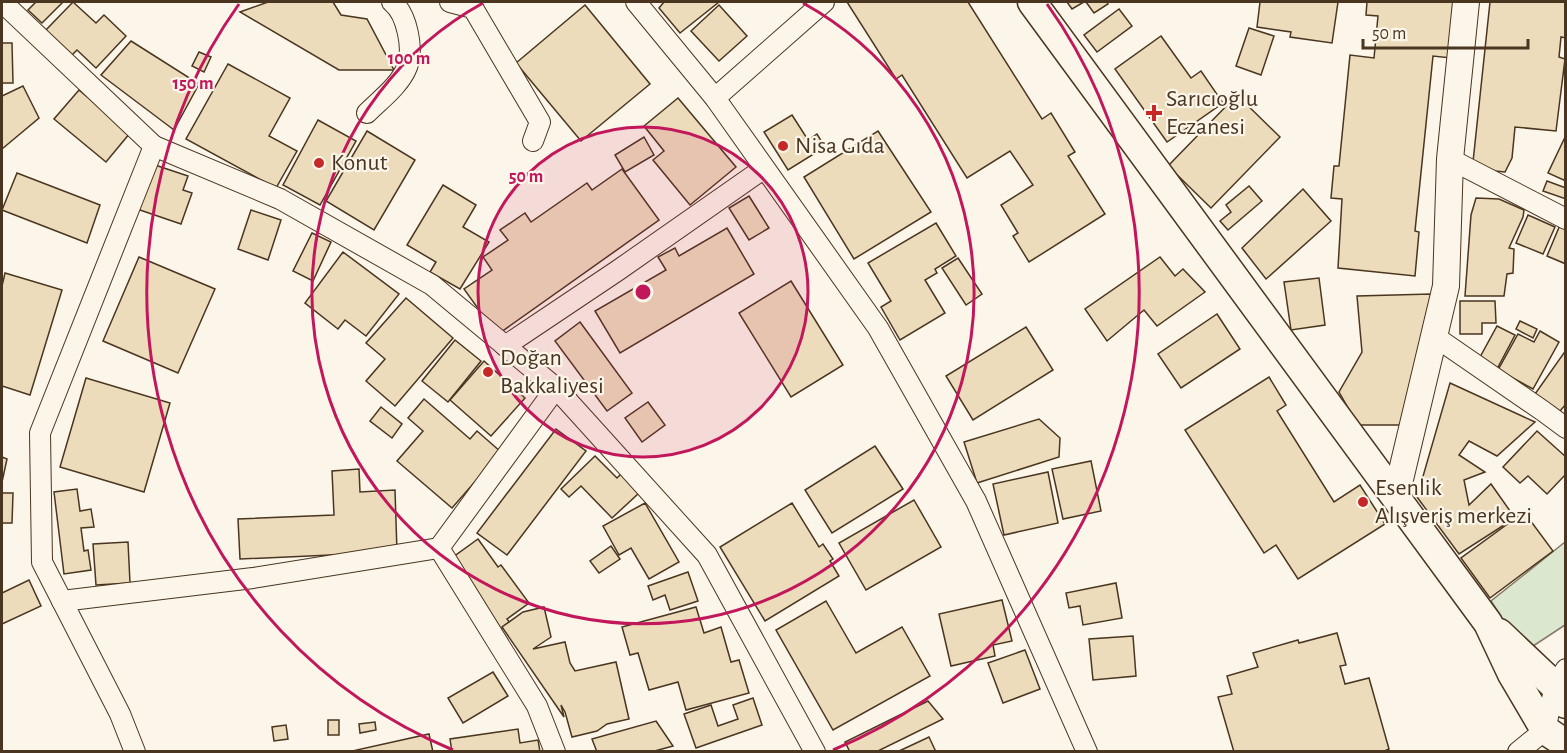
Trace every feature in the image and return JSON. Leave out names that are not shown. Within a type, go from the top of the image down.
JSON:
[{"type":"main road","points":[[1032,2],[1488,623],[1512,674],[1555,737]]},
{"type":"main road","points":[[1488,623],[1562,686]]},
{"type":"street","points":[[2,2],[154,146],[280,200],[432,285],[556,388],[707,555],[815,752]]},
{"type":"street","points":[[366,113],[396,84],[407,67],[408,30],[399,7],[392,2]]},
{"type":"street","points":[[450,2],[473,8],[490,36],[540,122],[533,141]]},
{"type":"street","points":[[636,2],[715,98],[763,169],[878,328],[976,501],[1087,752]]},
{"type":"street","points":[[715,98],[824,2]]},
{"type":"street","points":[[1396,496],[1446,286],[1450,159],[1466,2]]},
{"type":"street","points":[[135,752],[120,714],[42,562],[40,433],[154,146]]},
{"type":"street","points":[[1450,159],[1566,219]]},
{"type":"street","points":[[504,346],[617,271],[763,169]]},
{"type":"street","points":[[1434,336],[1566,428]]},
{"type":"street","points":[[62,601],[253,578],[439,548],[556,388]]},
{"type":"street","points":[[439,548],[537,706],[555,752]]},
{"type":"street","points":[[1518,752],[1555,737],[1562,686]]},
{"type":"green space","points":[[1565,542],[1565,625],[1524,652],[1491,601]]},
{"type":"building","points":[[36,2],[63,2],[42,23],[28,10]]},
{"type":"building","points":[[73,2],[96,23],[104,15],[126,36],[96,68],[77,50],[70,57],[44,32]]},
{"type":"building","points":[[268,2],[333,2],[341,15],[367,19],[394,70],[339,70],[240,12]]},
{"type":"building","points":[[664,2],[719,2],[680,33],[659,8]]},
{"type":"building","points":[[847,2],[968,2],[1042,119],[1051,113],[1075,152],[1068,156],[1105,214],[1029,262],[1013,236],[1018,233],[1001,205],[1033,185],[1010,151],[967,178],[902,75],[896,79]]},
{"type":"building","points":[[1067,2],[1084,2],[1072,9]]},
{"type":"building","points":[[1086,2],[1107,2],[1108,4],[1094,13]]},
{"type":"building","points":[[1260,2],[1338,2],[1332,43],[1290,37],[1291,32],[1257,27]]},
{"type":"building","points":[[1367,2],[1457,2],[1451,58],[1433,56],[1415,231],[1419,232],[1415,276],[1338,268],[1342,199],[1331,198],[1334,166],[1339,166],[1350,55],[1374,58],[1378,16],[1366,15]]},
{"type":"building","points":[[1490,2],[1566,2],[1566,38],[1561,37],[1559,57],[1565,59],[1556,131],[1515,127],[1512,158],[1505,172],[1495,171],[1473,162]]},
{"type":"building","points":[[585,5],[650,84],[581,141],[516,63]]},
{"type":"building","points":[[719,5],[747,36],[719,61],[691,31]]},
{"type":"building","points":[[1119,9],[1132,26],[1097,52],[1084,35]]},
{"type":"building","points":[[1249,28],[1274,36],[1261,75],[1236,66]]},
{"type":"building","points":[[1161,36],[1191,78],[1201,71],[1223,103],[1167,142],[1115,69]]},
{"type":"building","points":[[131,41],[199,84],[174,130],[101,75]]},
{"type":"building","points":[[2,43],[12,43],[13,83],[2,83]]},
{"type":"building","points":[[199,52],[211,57],[204,72],[192,66]]},
{"type":"building","points":[[228,64],[290,98],[269,136],[297,151],[276,188],[186,139]]},
{"type":"building","points":[[23,86],[39,118],[2,149],[2,96]]},
{"type":"building","points":[[79,90],[130,133],[106,162],[54,119]]},
{"type":"building","points":[[1237,95],[1280,137],[1211,208],[1168,166]]},
{"type":"building","points":[[678,98],[736,167],[690,205],[653,160],[664,151],[644,126]]},
{"type":"building","points":[[792,115],[808,140],[817,134],[825,147],[788,170],[764,132]]},
{"type":"building","name":"Konut","points":[[318,120],[356,141],[320,205],[283,185]]},
{"type":"building","points":[[367,131],[415,160],[374,230],[326,201]]},
{"type":"building","points":[[878,131],[931,212],[854,259],[804,177]]},
{"type":"building","points":[[1566,135],[1566,181],[1548,173]]},
{"type":"building","points":[[644,137],[654,155],[625,172],[615,155]]},
{"type":"building","points":[[152,164],[188,176],[183,190],[192,193],[181,224],[137,209]]},
{"type":"building","points":[[622,169],[659,220],[497,335],[464,289],[492,270],[483,257],[508,240],[500,230],[525,213],[531,222],[587,183],[592,190]]},
{"type":"building","points":[[17,173],[100,205],[87,243],[2,210]]},
{"type":"building","points":[[1547,181],[1566,188],[1566,199],[1543,191]]},
{"type":"building","points":[[443,185],[476,205],[463,227],[489,242],[460,289],[430,272],[436,262],[407,245]]},
{"type":"building","points":[[1249,186],[1262,201],[1228,230],[1220,221],[1231,212],[1226,205]]},
{"type":"building","points":[[1303,189],[1331,221],[1266,279],[1242,248]]},
{"type":"building","points":[[749,196],[769,228],[749,240],[729,208]]},
{"type":"building","points":[[1476,198],[1499,199],[1524,210],[1509,248],[1514,249],[1513,273],[1507,274],[1504,296],[1465,296],[1471,215]]},
{"type":"building","points":[[251,210],[281,220],[268,260],[238,249]]},
{"type":"building","points":[[1528,215],[1555,227],[1543,254],[1516,243]]},
{"type":"building","points":[[936,223],[956,256],[935,269],[937,273],[925,280],[945,313],[900,340],[881,307],[891,301],[868,263]]},
{"type":"building","points":[[1560,225],[1566,228],[1566,264],[1547,256]]},
{"type":"building","points":[[727,228],[754,274],[620,353],[595,311],[666,270],[658,257],[675,248],[679,256]]},
{"type":"building","points":[[312,233],[331,242],[313,281],[293,271]]},
{"type":"building","points":[[343,252],[399,294],[366,336],[345,320],[338,329],[305,303]]},
{"type":"building","points":[[139,257],[215,289],[178,373],[103,341]]},
{"type":"building","points":[[1160,257],[1175,276],[1183,269],[1205,292],[1157,326],[1144,310],[1107,341],[1085,309]]},
{"type":"building","points":[[958,258],[982,294],[966,305],[942,268]]},
{"type":"building","points":[[5,273],[62,290],[30,395],[2,386],[2,286]]},
{"type":"building","points":[[1319,278],[1325,325],[1291,330],[1284,282]]},
{"type":"building","points":[[791,281],[843,365],[791,397],[739,313]]},
{"type":"building","points":[[1431,294],[1400,425],[1358,425],[1339,392],[1362,352],[1357,296]]},
{"type":"building","points":[[406,298],[453,338],[395,406],[366,381],[385,359],[366,343]]},
{"type":"building","points":[[1460,301],[1495,301],[1496,323],[1482,323],[1482,334],[1460,334]]},
{"type":"building","points":[[1217,314],[1240,349],[1181,388],[1158,354]]},
{"type":"building","points":[[1520,321],[1537,329],[1533,338],[1516,329]]},
{"type":"building","points":[[580,322],[632,393],[607,411],[555,341]]},
{"type":"building","points":[[1497,326],[1515,335],[1497,369],[1479,359]]},
{"type":"building","points":[[1026,327],[1053,370],[973,420],[946,376]]},
{"type":"building","points":[[1540,331],[1559,342],[1533,389],[1498,370],[1518,334],[1534,342]]},
{"type":"building","points":[[455,340],[481,361],[448,402],[422,381]]},
{"type":"building","points":[[1566,350],[1566,404],[1560,411],[1535,394]]},
{"type":"building","points":[[484,361],[525,398],[491,436],[450,400]]},
{"type":"building","points":[[1269,377],[1286,405],[1277,411],[1334,502],[1360,485],[1385,524],[1298,579],[1276,545],[1264,553],[1185,430]]},
{"type":"building","points":[[86,378],[170,403],[144,492],[60,467]]},
{"type":"building","points":[[1450,383],[1535,422],[1497,456],[1469,441],[1459,455],[1485,472],[1464,480],[1469,505],[1491,484],[1515,518],[1459,554],[1417,497]]},
{"type":"building","points":[[424,399],[470,439],[477,431],[501,452],[452,508],[397,461],[423,431],[408,418]]},
{"type":"building","points":[[648,402],[665,425],[642,442],[625,418]]},
{"type":"building","points":[[381,407],[402,424],[392,438],[370,421]]},
{"type":"building","points":[[1039,419],[1060,438],[1059,457],[977,483],[964,442]]},
{"type":"building","points":[[556,429],[586,451],[507,555],[477,533]]},
{"type":"building","points":[[1537,431],[1566,457],[1566,474],[1547,494],[1528,476],[1520,483],[1503,467]]},
{"type":"building","points":[[875,446],[903,489],[832,533],[805,490]]},
{"type":"building","points":[[595,456],[617,478],[621,474],[639,493],[612,518],[581,486],[569,497],[561,489]]},
{"type":"building","points":[[2,457],[7,459],[2,482]]},
{"type":"building","points":[[1091,461],[1101,511],[1063,519],[1052,469]]},
{"type":"building","points":[[359,469],[360,492],[395,490],[397,552],[240,559],[238,519],[334,515],[332,471]]},
{"type":"building","points":[[1048,472],[1058,523],[1004,535],[993,484]]},
{"type":"building","points":[[77,489],[80,511],[91,509],[94,527],[81,528],[84,551],[88,550],[91,570],[64,574],[54,492]]},
{"type":"building","points":[[2,493],[13,493],[12,523],[2,523]]},
{"type":"building","points":[[914,500],[941,547],[866,590],[839,543]]},
{"type":"building","points":[[645,503],[679,562],[649,579],[631,548],[619,555],[603,526]]},
{"type":"building","points":[[792,503],[819,547],[823,544],[833,559],[830,561],[839,576],[765,621],[720,547]]},
{"type":"building","points":[[1524,512],[1553,551],[1490,598],[1461,558]]},
{"type":"building","points":[[478,539],[498,567],[501,565],[529,603],[507,619],[510,623],[500,630],[449,560]]},
{"type":"building","points":[[128,542],[130,583],[96,585],[93,544]]},
{"type":"building","points":[[611,546],[620,559],[599,573],[590,561]]},
{"type":"building","points":[[688,572],[698,601],[670,610],[665,595],[653,600],[648,586]]},
{"type":"building","points":[[29,580],[41,606],[2,624],[2,593]]},
{"type":"building","points":[[1116,583],[1122,618],[1083,625],[1080,606],[1069,608],[1066,593]]},
{"type":"building","points":[[1002,600],[1012,641],[993,645],[995,656],[951,666],[939,614]]},
{"type":"building","points":[[826,601],[856,653],[902,627],[930,676],[833,730],[776,630]]},
{"type":"building","points":[[544,607],[551,637],[533,649],[565,642],[570,663],[575,671],[616,662],[629,719],[607,724],[597,731],[572,737],[561,705],[564,717],[502,627],[523,612]]},
{"type":"building","points":[[696,607],[704,633],[721,627],[731,662],[739,660],[749,693],[686,710],[678,682],[649,690],[638,653],[630,655],[622,627]]},
{"type":"building","points":[[1337,633],[1346,665],[1340,666],[1345,684],[1369,678],[1389,749],[1382,752],[1234,752],[1218,697],[1232,694],[1227,676],[1258,667],[1253,653],[1298,640],[1299,643]]},
{"type":"building","points":[[1133,636],[1136,676],[1093,680],[1089,639]]},
{"type":"building","points":[[1025,650],[1040,689],[1003,703],[988,663]]},
{"type":"building","points":[[493,672],[508,696],[463,723],[448,698]]},
{"type":"building","points":[[753,698],[762,725],[696,748],[684,714],[711,705],[718,726],[738,719],[733,705]]},
{"type":"building","points":[[928,701],[943,719],[876,752],[850,752],[845,742]]},
{"type":"building","points":[[328,720],[339,720],[339,735],[328,735]]},
{"type":"building","points":[[656,721],[673,746],[651,752],[597,752],[592,739]]},
{"type":"building","points":[[375,722],[376,730],[360,733],[359,724]]},
{"type":"building","points":[[286,725],[288,739],[274,741],[272,727]]},
{"type":"building","points":[[518,729],[520,743],[538,740],[540,752],[452,752],[450,739]]},
{"type":"building","points":[[429,734],[433,752],[352,752],[352,751]]},
{"type":"building","points":[[929,737],[936,752],[897,752]]},
{"type":"place","name":"Sarıcıoğlu Eczanesi","points":[[1154,113]]},
{"type":"place","name":"Nisa Gıda","points":[[783,146]]},
{"type":"place","name":"Konut","points":[[319,163]]},
{"type":"place","name":"Doğan Bakkaliyesi","points":[[488,372]]},
{"type":"place","name":"Esenlik Alışveriş merkezi","points":[[1363,502]]}]
